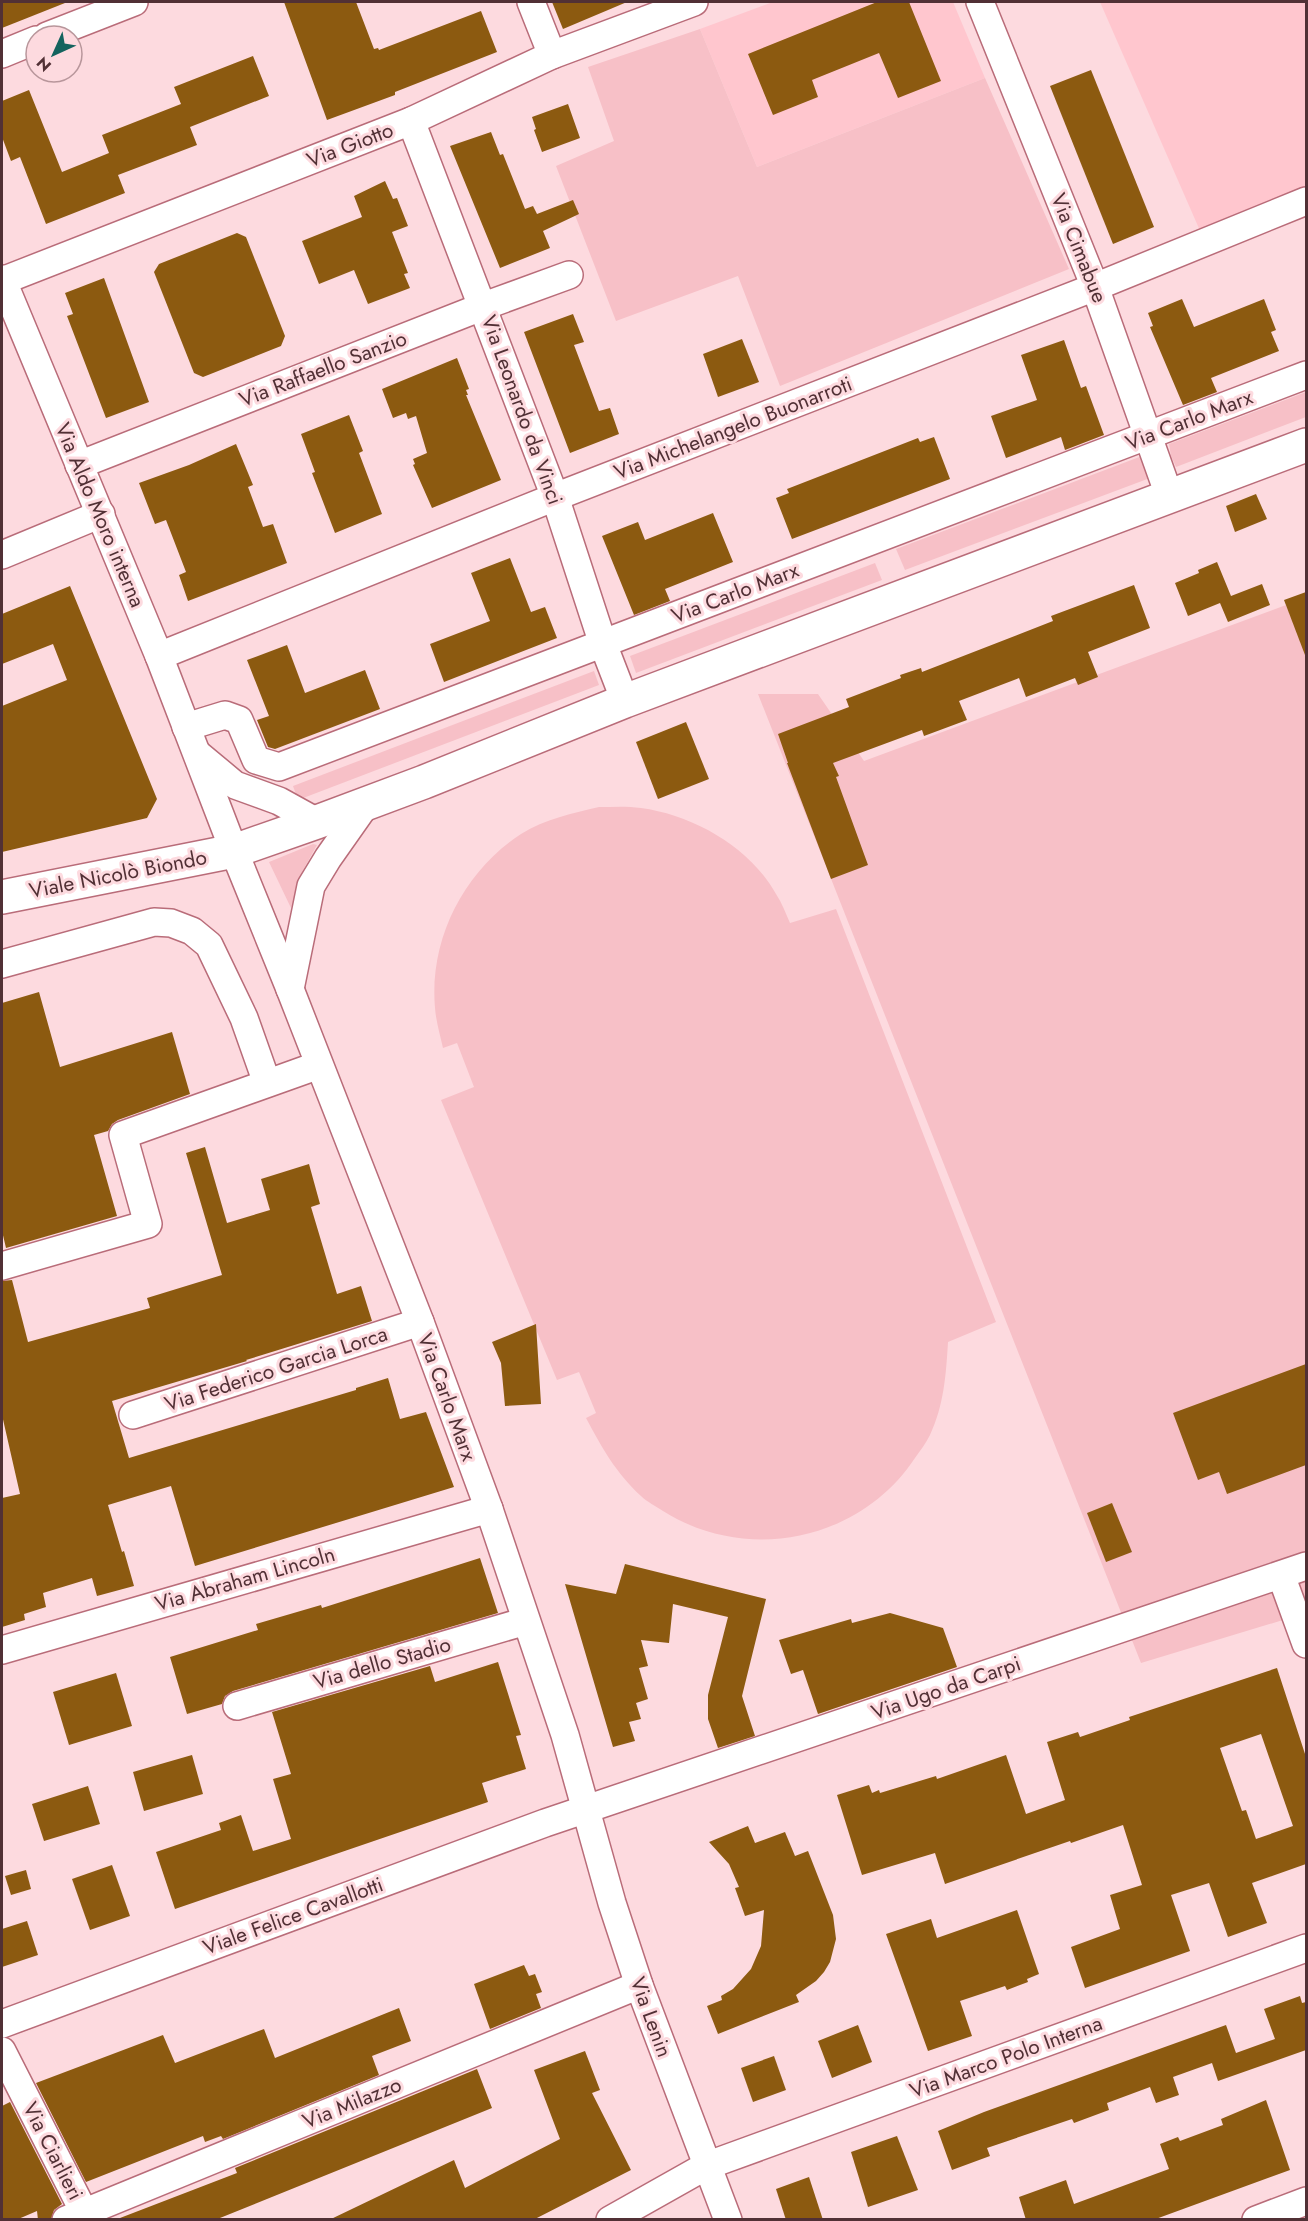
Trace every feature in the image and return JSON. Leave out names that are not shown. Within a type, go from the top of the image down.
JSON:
[{"type":"main road","points":[[234,851],[366,804],[625,701],[1306,445]]},
{"type":"main road","name":"Viale Nicolò Biondo","points":[[2,897],[234,851]]},
{"type":"street","points":[[78,24],[134,2]]},
{"type":"street","points":[[531,2],[552,56]]},
{"type":"street","name":"Via Giotto","points":[[2,284],[411,121],[552,56],[694,2]]},
{"type":"street","name":"Via Cimabue","points":[[980,2],[1095,287],[1170,498]]},
{"type":"street","points":[[2,54],[24,45]]},
{"type":"street","name":"Via Leonardo da Vinci","points":[[411,121],[484,306],[555,497],[603,644],[625,701]]},
{"type":"street","name":"Via Michelangelo Buonarroti","points":[[159,656],[555,497],[1095,287],[1306,201]]},
{"type":"street","name":"Via Raffaello Sanzio","points":[[78,465],[569,275]]},
{"type":"street","name":"Via Aldo Moro interna","points":[[2,284],[101,514],[290,989]]},
{"type":"street","name":"Via Carlo Marx","points":[[186,727],[225,715],[239,720],[256,760],[279,767],[1306,375]]},
{"type":"street","points":[[2,555],[101,514]]},
{"type":"street","name":"Via Aldo Moro interna","points":[[196,752],[235,785],[279,801],[317,822]]},
{"type":"street","points":[[290,989],[311,886],[366,804]]},
{"type":"street","points":[[2,963],[154,922],[171,923],[192,931],[209,945],[244,1018],[267,1083]]},
{"type":"street","name":"Via Carlo Marx","points":[[290,989],[420,1322],[489,1509],[565,1735],[586,1810]]},
{"type":"street","points":[[2,1266],[148,1224],[123,1135],[319,1065]]},
{"type":"street","name":"Via Federico Garcia Lorca","points":[[133,1415],[420,1322]]},
{"type":"street","name":"Via Abraham Lincoln","points":[[2,1650],[489,1509]]},
{"type":"street","points":[[1294,1570],[1306,1644]]},
{"type":"street","name":"Via Ugo da Carpi","points":[[586,1810],[1294,1570]]},
{"type":"street","name":"Via dello Stadio","points":[[237,1706],[526,1621]]},
{"type":"street","name":"Via Lenin","points":[[586,1810],[612,1903],[639,1985],[728,2220]]},
{"type":"street","name":"Viale Felice Cavallotti","points":[[2,2024],[545,1823],[586,1810]]},
{"type":"street","name":"Via Marco Polo Interna","points":[[610,2220],[706,2166],[1306,1948]]},
{"type":"street","name":"Via Milazzo","points":[[80,2217],[639,1985]]},
{"type":"street","name":"Via Ciarlieri","points":[[2,2050],[80,2217]]},
{"type":"street","points":[[1256,2220],[1306,2201]]},
{"type":"shaded area","points":[[773,2],[953,2],[985,78],[757,167],[700,29]]},
{"type":"shaded area","points":[[1100,2],[1306,2],[1306,211],[1208,249]]},
{"type":"shaded area","points":[[700,29],[757,167],[985,78],[1069,269],[780,386],[738,276],[616,321],[556,166],[614,141],[588,67]]},
{"type":"shaded area","points":[[1306,392],[1306,417],[1176,467],[1169,444]]},
{"type":"shaded area","points":[[1142,456],[1150,478],[905,570],[896,549]]},
{"type":"shaded area","points":[[875,563],[882,580],[636,673],[630,656]]},
{"type":"shaded area","points":[[1286,605],[1306,654],[1306,1613],[1141,1663],[758,694],[818,694],[864,761]]},
{"type":"shaded area","points":[[594,671],[599,685],[298,800],[293,786]]},
{"type":"shaded area","points":[[599,807],[636,807],[661,812],[700,826],[718,836],[736,848],[765,877],[790,923],[836,909],[996,1322],[948,1342],[944,1390],[935,1424],[923,1447],[892,1486],[864,1509],[833,1525],[800,1536],[765,1539],[730,1537],[696,1527],[646,1500],[624,1478],[604,1450],[586,1418],[596,1413],[579,1372],[557,1380],[441,1100],[474,1087],[457,1043],[443,1048],[436,1013],[435,982],[438,957],[454,909],[467,887],[483,867],[521,834],[549,820]]},
{"type":"shaded area","points":[[313,844],[317,845],[302,872],[291,908],[269,862]]},
{"type":"building","points":[[2,2],[65,2],[65,3],[2,28]]},
{"type":"building","points":[[284,2],[356,2],[374,49],[379,50],[481,11],[497,52],[395,92],[395,95],[327,120]]},
{"type":"building","points":[[552,2],[627,2],[563,29]]},
{"type":"building","points":[[877,2],[909,2],[941,81],[898,98],[879,53],[812,80],[818,97],[773,115],[748,54]]},
{"type":"building","points":[[253,56],[269,96],[190,127],[197,145],[118,175],[125,193],[46,224],[20,157],[11,161],[2,137],[2,101],[29,90],[62,172],[109,153],[102,135],[181,104],[174,87]]},
{"type":"building","points":[[1091,70],[1154,227],[1113,244],[1050,86]]},
{"type":"building","points":[[568,104],[580,138],[542,152],[532,117]]},
{"type":"building","points":[[491,132],[500,155],[503,154],[525,209],[533,206],[537,214],[573,200],[579,214],[543,231],[550,248],[500,268],[450,146]]},
{"type":"building","points":[[385,181],[393,199],[397,198],[408,226],[392,232],[408,273],[404,274],[410,288],[368,304],[354,270],[319,284],[302,241],[362,217],[354,196]]},
{"type":"building","points":[[237,233],[246,237],[285,336],[281,346],[203,377],[194,373],[154,272],[159,264]]},
{"type":"building","points":[[104,278],[149,402],[106,418],[67,316],[73,314],[65,293]]},
{"type":"building","points":[[1182,299],[1194,327],[1264,299],[1276,330],[1271,332],[1279,351],[1211,378],[1217,392],[1183,405],[1150,327],[1153,326],[1148,313]]},
{"type":"building","points":[[573,314],[584,342],[574,345],[599,411],[610,408],[619,434],[570,453],[524,332]]},
{"type":"building","points":[[742,339],[759,382],[718,397],[703,354]]},
{"type":"building","points":[[1064,340],[1081,388],[1086,386],[1104,435],[1065,450],[1061,437],[1006,458],[991,416],[1037,400],[1021,355]]},
{"type":"building","points":[[457,358],[469,389],[466,390],[468,395],[466,395],[501,480],[432,508],[413,465],[415,464],[413,459],[427,453],[416,416],[408,419],[406,413],[393,418],[382,389]]},
{"type":"building","points":[[349,415],[363,451],[359,453],[382,514],[335,533],[312,473],[315,472],[301,434]]},
{"type":"building","points":[[934,437],[950,479],[792,539],[776,498],[789,493],[787,489],[918,438],[920,442]]},
{"type":"building","points":[[236,444],[253,485],[248,487],[263,527],[273,524],[287,563],[188,601],[179,575],[186,572],[166,520],[155,524],[139,483],[189,465]]},
{"type":"building","points":[[1256,494],[1267,519],[1235,532],[1226,506]]},
{"type":"building","points":[[713,513],[733,562],[665,589],[670,601],[634,615],[602,536],[638,522],[645,540]]},
{"type":"building","points":[[510,558],[531,612],[545,607],[557,638],[444,682],[430,644],[490,621],[471,573]]},
{"type":"building","points":[[1217,562],[1231,596],[1262,584],[1270,605],[1228,622],[1220,603],[1188,616],[1175,583]]},
{"type":"building","points":[[1134,585],[1150,628],[1088,652],[1098,677],[1078,685],[1075,678],[1026,697],[1019,678],[959,701],[967,720],[924,736],[922,730],[833,763],[868,865],[831,879],[778,734],[849,707],[846,699],[901,678],[900,675],[921,668],[922,672],[1053,621],[1051,616]]},
{"type":"building","points":[[70,586],[157,799],[147,818],[2,852],[2,706],[67,680],[53,644],[2,664],[2,614]]},
{"type":"building","points":[[1306,592],[1306,654],[1305,655],[1284,600]]},
{"type":"building","points":[[287,645],[305,693],[365,670],[380,709],[275,749],[268,747],[257,720],[269,716],[247,660]]},
{"type":"building","points":[[686,722],[709,779],[658,799],[636,742]]},
{"type":"building","points":[[39,992],[60,1067],[172,1032],[190,1094],[118,1120],[108,1131],[94,1135],[117,1216],[6,1248],[2,1231],[2,1003]]},
{"type":"building","points":[[205,1147],[227,1223],[270,1210],[261,1179],[309,1164],[320,1204],[311,1207],[337,1294],[361,1286],[372,1321],[112,1401],[129,1458],[356,1390],[356,1388],[388,1378],[400,1419],[426,1412],[454,1487],[195,1566],[171,1486],[108,1505],[134,1586],[97,1596],[92,1578],[43,1593],[46,1607],[24,1614],[25,1620],[2,1627],[2,1498],[20,1494],[2,1415],[2,1281],[12,1280],[28,1342],[150,1308],[147,1298],[222,1275],[186,1153]]},
{"type":"building","points":[[536,1324],[541,1404],[505,1406],[501,1363],[492,1342]]},
{"type":"building","points":[[1306,1364],[1306,1465],[1227,1494],[1219,1472],[1198,1480],[1173,1413]]},
{"type":"building","points":[[1112,1503],[1132,1552],[1106,1562],[1087,1513]]},
{"type":"building","points":[[480,1558],[498,1613],[233,1691],[225,1696],[222,1704],[187,1714],[170,1657],[258,1630],[256,1624],[321,1605],[322,1608]]},
{"type":"building","points":[[625,1564],[766,1599],[742,1696],[755,1736],[718,1748],[708,1719],[708,1695],[728,1617],[673,1604],[669,1643],[641,1640],[648,1666],[639,1668],[648,1699],[636,1703],[641,1719],[629,1722],[635,1741],[613,1747],[565,1584],[616,1594]]},
{"type":"building","points":[[890,1613],[943,1628],[957,1667],[818,1714],[803,1670],[791,1674],[779,1640],[851,1619],[852,1623]]},
{"type":"building","points":[[498,1662],[521,1735],[516,1736],[526,1769],[482,1783],[488,1802],[175,1909],[156,1852],[221,1830],[219,1823],[241,1815],[253,1851],[291,1839],[273,1779],[291,1774],[272,1712],[430,1666],[435,1682]]},
{"type":"building","points":[[1277,1668],[1306,1757],[1306,1864],[1252,1883],[1267,1923],[1228,1937],[1209,1883],[1171,1895],[1190,1951],[1085,1988],[1071,1947],[1120,1929],[1110,1895],[1142,1885],[1123,1825],[945,1884],[935,1853],[862,1875],[837,1795],[869,1785],[872,1793],[879,1790],[880,1793],[936,1776],[937,1779],[1006,1755],[1026,1814],[1065,1800],[1047,1742],[1078,1732],[1080,1737],[1130,1720],[1129,1717]],"holes":[[[1261,1734],[1293,1826],[1256,1839],[1246,1810],[1242,1811],[1220,1748]]]},
{"type":"building","points":[[116,1673],[132,1726],[69,1745],[53,1692]]},
{"type":"building","points":[[192,1755],[203,1794],[144,1811],[133,1772]]},
{"type":"building","points":[[88,1786],[100,1824],[44,1841],[32,1804]]},
{"type":"building","points":[[748,1826],[755,1843],[785,1832],[795,1856],[808,1851],[833,1915],[836,1939],[830,1962],[816,1981],[796,1995],[799,2002],[718,2034],[707,2006],[722,2000],[721,1996],[733,1989],[751,1969],[761,1946],[764,1910],[745,1916],[735,1888],[739,1887],[729,1864],[709,1842]]},
{"type":"building","points":[[112,1865],[130,1916],[90,1930],[72,1879]]},
{"type":"building","points":[[26,1870],[31,1889],[11,1895],[5,1876]]},
{"type":"building","points":[[1017,1910],[1039,1974],[1027,1979],[1028,1982],[1007,1990],[1005,1986],[960,2001],[972,2036],[928,2051],[886,1934],[931,1919],[937,1938]]},
{"type":"building","points":[[27,1921],[38,1955],[2,1967],[2,1929]]},
{"type":"building","points":[[524,1965],[529,1976],[535,1974],[542,1992],[536,1994],[541,2008],[490,2029],[474,1984]]},
{"type":"building","points":[[1300,1996],[1302,2003],[1306,2002],[1306,2050],[1218,2081],[1212,2063],[1173,2077],[1179,2095],[1156,2103],[1150,2087],[1107,2103],[1109,2110],[1074,2123],[1072,2119],[987,2148],[990,2156],[952,2170],[938,2131],[984,2112],[1226,2025],[1236,2053],[1275,2039],[1264,2009]]},
{"type":"building","points":[[399,2008],[411,2041],[372,2056],[379,2075],[223,2139],[221,2136],[205,2142],[203,2136],[86,2182],[36,2083],[163,2035],[175,2063],[264,2029],[275,2058]]},
{"type":"building","points":[[858,2025],[872,2062],[832,2078],[818,2041]]},
{"type":"building","points":[[585,2051],[600,2090],[592,2093],[631,2170],[533,2220],[329,2220],[454,2160],[465,2188],[560,2139],[534,2070]]},
{"type":"building","points":[[774,2056],[786,2090],[753,2102],[741,2068]]},
{"type":"building","points":[[477,2069],[492,2108],[215,2220],[120,2220],[120,2218],[237,2173],[235,2168]]},
{"type":"building","points":[[1266,2100],[1290,2170],[1153,2220],[1026,2220],[1019,2197],[1066,2180],[1074,2204],[1169,2169],[1160,2144],[1178,2137],[1180,2141],[1223,2125],[1221,2119]]},
{"type":"building","points":[[10,2102],[62,2204],[54,2210],[51,2220],[38,2220],[37,2211],[16,2220],[2,2220],[2,2106]]},
{"type":"building","points":[[897,2136],[918,2190],[868,2207],[851,2152]]},
{"type":"building","points":[[809,2177],[823,2220],[786,2220],[776,2189]]}]
